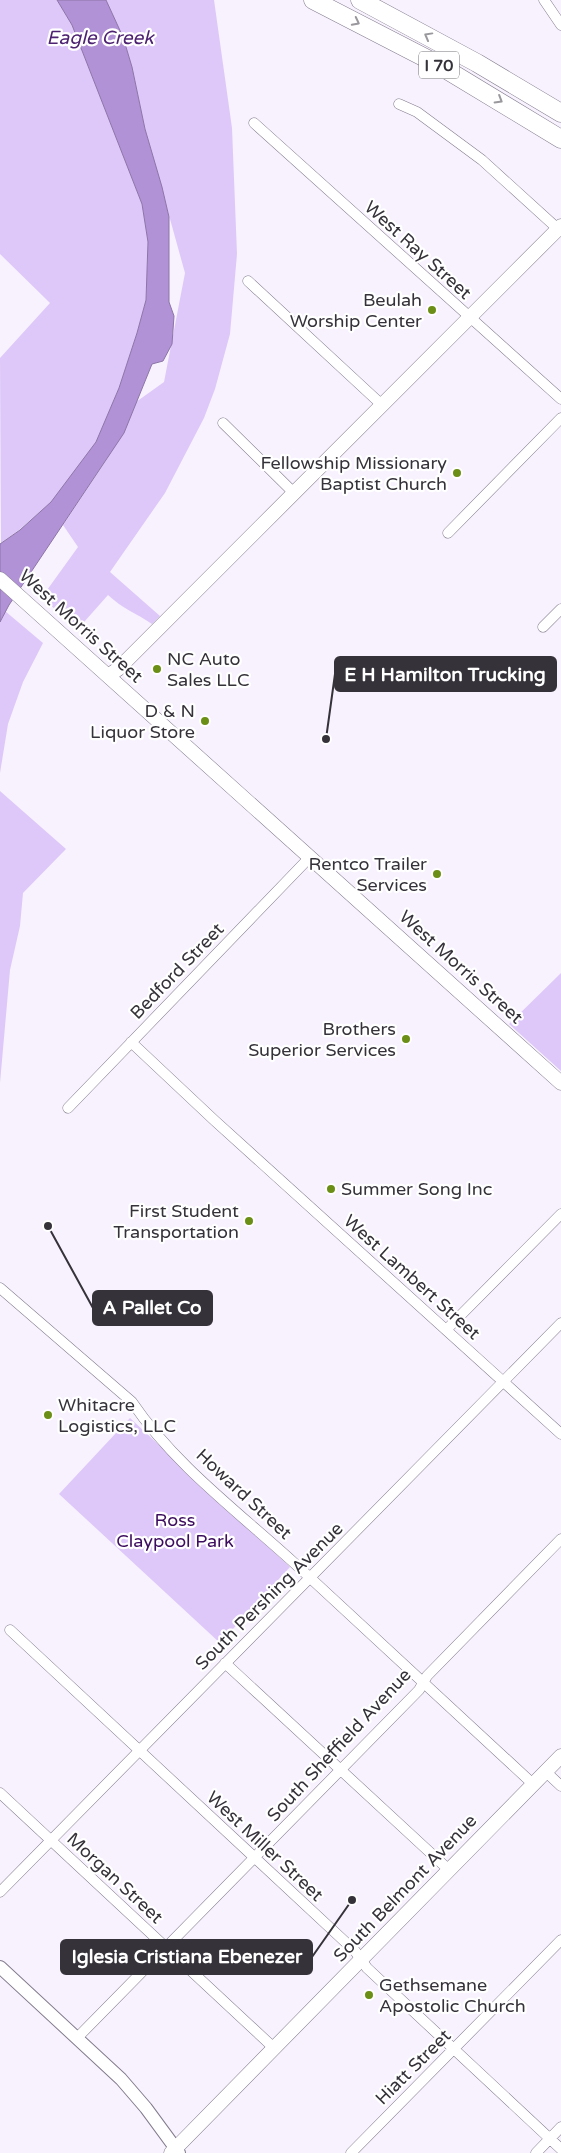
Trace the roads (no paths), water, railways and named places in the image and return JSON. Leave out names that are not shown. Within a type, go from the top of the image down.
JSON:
[{"type":"highway","name":"I 70","points":[[313,0],[437,64],[561,138]]},
{"type":"highway","name":"I 70","points":[[360,0],[477,63],[561,113]]},
{"type":"main road","points":[[108,676],[118,669],[559,227]]},
{"type":"main road","name":"West Morris Street","points":[[0,579],[561,1083]]},
{"type":"main road","name":"South Belmont Avenue","points":[[175,2151],[561,1756]]},
{"type":"street","points":[[544,0],[561,25]]},
{"type":"street","points":[[399,104],[417,112],[482,160],[559,227]]},
{"type":"street","name":"West Ray Street","points":[[254,123],[561,400]]},
{"type":"street","points":[[248,281],[382,405]]},
{"type":"street","points":[[448,533],[561,418]]},
{"type":"street","points":[[224,423],[294,493]]},
{"type":"street","points":[[543,627],[561,609]]},
{"type":"street","name":"Bedford Street","points":[[68,1108],[310,857]]},
{"type":"street","name":"West Lambert Street","points":[[131,1042],[214,1120],[561,1434]]},
{"type":"street","points":[[446,1330],[561,1214]]},
{"type":"street","name":"Howard Street","points":[[0,1288],[132,1402],[146,1423],[202,1481],[310,1577],[533,1784]]},
{"type":"street","name":"South Pershing Avenue","points":[[0,1892],[561,1322]]},
{"type":"street","name":"South Sheffield Avenue","points":[[77,2038],[419,1690],[427,1676],[561,1539]]},
{"type":"street","name":"West Miller Street","points":[[10,1630],[355,1952],[367,1968],[561,2149]]},
{"type":"street","points":[[226,1663],[449,1870]]},
{"type":"street","points":[[546,1772],[561,1786]]},
{"type":"street","name":"Morgan Street","points":[[0,1793],[274,2048]]},
{"type":"street","name":"Hiatt Street","points":[[351,2153],[561,1940]]},
{"type":"street","points":[[0,1967],[131,2091],[155,2118],[175,2151]]},
{"type":"street","points":[[536,2153],[561,2127]]},
{"type":"water","name":"Eagle Creek","points":[[57,0],[106,0],[123,37],[169,217],[169,302],[174,316],[172,344],[163,361],[152,364],[124,433],[9,605],[0,622],[0,544],[20,530],[51,502],[96,442],[119,388],[146,300],[148,242],[142,204],[72,25]]},
{"type":"place","name":"Beulah Worship Center","points":[[432,310]]},
{"type":"place","name":"Fellowship Missionary Baptist Church","points":[[457,473]]},
{"type":"place","name":"NC Auto Sales LLC","points":[[157,669]]},
{"type":"place","name":"D & N Liquor Store","points":[[205,721]]},
{"type":"place","name":"E H Hamilton Trucking","points":[[326,739]]},
{"type":"place","name":"Rentco Trailer Services","points":[[437,874]]},
{"type":"place","name":"Brothers Superior Services","points":[[406,1039]]},
{"type":"place","name":"Summer Song Inc","points":[[331,1189]]},
{"type":"place","name":"First Student Transportation","points":[[249,1221]]},
{"type":"place","name":"A Pallet Co","points":[[48,1226]]},
{"type":"place","name":"Whitacre Logistics, LLC","points":[[48,1415]]},
{"type":"place","name":"Iglesia Cristiana Ebenezer","points":[[352,1900]]},
{"type":"place","name":"Gethsemane Apostolic Church","points":[[369,1995]]},
{"type":"park label","name":"Ross Claypool Park","points":[[175,1530]]}]
